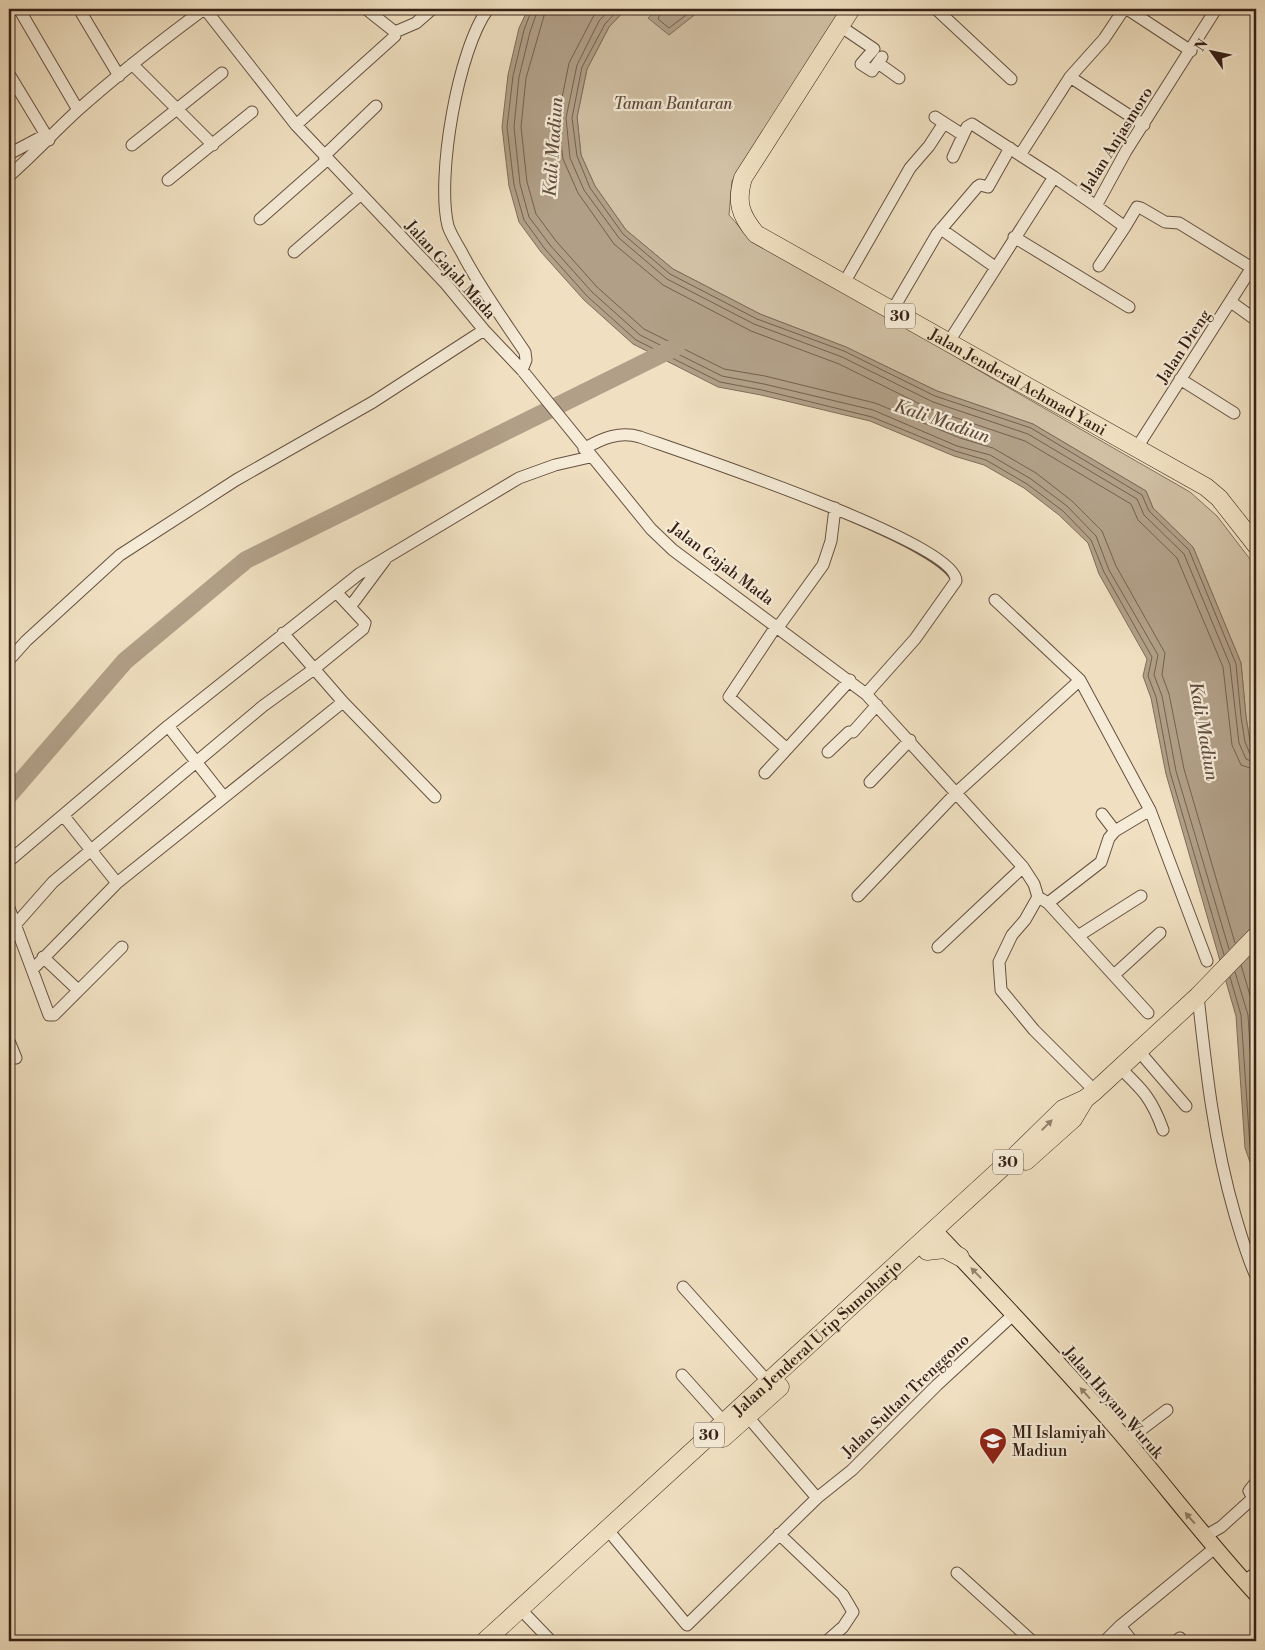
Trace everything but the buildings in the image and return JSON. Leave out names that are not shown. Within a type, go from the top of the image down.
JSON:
[{"type":"highway","name":"Jalan Jenderal Achmad Yani","points":[[851,9],[743,178],[738,194],[741,210],[748,224],[756,234],[1206,487],[1254,535]]},
{"type":"highway","name":"Jalan Jenderal Urip Sumoharjo","points":[[485,1641],[768,1382],[937,1234],[1073,1119],[1090,1095],[1201,991],[1256,936]]},
{"type":"highway","name":"Jalan Jenderal Urip Sumoharjo","points":[[500,1641],[612,1535],[748,1417],[927,1251],[937,1234]]},
{"type":"highway","points":[[927,1251],[945,1249],[960,1257]]},
{"type":"main road","name":"Jalan Hayam Wuruk","points":[[937,1234],[1014,1314],[1126,1441],[1211,1542],[1250,1577],[1256,1594]]},
{"type":"street","points":[[19,9],[78,110]]},
{"type":"street","points":[[78,9],[119,76]]},
{"type":"street","points":[[9,176],[47,137],[78,110],[132,64],[205,9]]},
{"type":"street","name":"Jalan Gajah Mada","points":[[205,9],[296,125],[446,284],[522,372],[651,529],[673,550],[778,625],[866,694],[910,740],[1023,867],[1043,900],[1148,1013]]},
{"type":"street","points":[[366,9],[395,32]]},
{"type":"street","points":[[395,32],[416,23],[432,9]]},
{"type":"street","points":[[488,9],[473,36],[448,129],[446,208],[449,227],[476,281],[525,352],[526,360],[522,372]]},
{"type":"street","points":[[936,9],[1011,79]]},
{"type":"street","points":[[1020,155],[1070,77],[1126,9],[1191,51]]},
{"type":"street","name":"Jalan Anjasmoro","points":[[948,343],[1054,177],[1096,206],[1216,9]]},
{"type":"street","points":[[840,26],[874,50],[861,64],[872,71],[880,60],[899,78]]},
{"type":"street","points":[[296,125],[394,38],[395,32]]},
{"type":"street","points":[[132,64],[213,145]]},
{"type":"street","points":[[132,145],[222,73]]},
{"type":"street","points":[[9,74],[47,137]]},
{"type":"street","points":[[1070,77],[1144,125]]},
{"type":"street","points":[[260,220],[376,106]]},
{"type":"street","points":[[168,180],[252,112]]},
{"type":"street","points":[[844,283],[910,168],[929,146],[940,120],[963,135]]},
{"type":"street","points":[[952,157],[968,125],[976,124],[1054,177]]},
{"type":"street","points":[[9,154],[47,137]]},
{"type":"street","points":[[892,311],[941,229],[977,187],[980,185],[988,187],[1010,148]]},
{"type":"street","points":[[294,252],[361,194]]},
{"type":"street","points":[[1096,206],[1125,227]]},
{"type":"street","points":[[1099,266],[1137,207],[1165,222],[1179,223],[1254,265]]},
{"type":"street","points":[[941,229],[995,267]]},
{"type":"street","points":[[1014,237],[1130,307]]},
{"type":"street","name":"Jalan Dieng","points":[[1136,449],[1254,265]]},
{"type":"street","points":[[1231,302],[1256,320]]},
{"type":"street","points":[[9,660],[26,641],[120,555],[236,480],[373,402],[484,330]]},
{"type":"street","points":[[1180,379],[1234,413]]},
{"type":"street","points":[[9,861],[168,726],[359,574],[519,478],[587,453],[605,438],[629,434],[835,508],[907,540],[951,568],[956,576],[956,581],[915,639],[866,694]]},
{"type":"street","points":[[787,749],[729,697],[822,565],[831,541],[835,508]]},
{"type":"street","points":[[350,607],[388,555]]},
{"type":"street","points":[[15,925],[53,882],[90,850],[263,706],[314,669],[365,626],[337,593]]},
{"type":"street","points":[[995,600],[1080,680],[1150,810],[1207,960]]},
{"type":"street","points":[[283,633],[343,702],[435,798]]},
{"type":"street","points":[[765,773],[850,680]]},
{"type":"street","points":[[858,896],[957,792],[1080,680]]},
{"type":"street","points":[[32,970],[117,884],[343,702]]},
{"type":"street","points":[[828,752],[839,740],[849,732],[852,732],[877,705]]},
{"type":"street","points":[[168,726],[224,796]]},
{"type":"street","points":[[870,782],[910,740]]},
{"type":"street","points":[[1090,1095],[1001,990],[999,962],[1012,935],[1043,900],[1102,862],[1109,838],[1115,831],[1150,810]]},
{"type":"street","points":[[1102,814],[1115,831]]},
{"type":"street","points":[[63,815],[117,884]]},
{"type":"street","points":[[938,947],[1023,867]]},
{"type":"street","points":[[1078,936],[1140,896]]},
{"type":"street","points":[[9,908],[49,1015],[54,1015],[122,947]]},
{"type":"street","points":[[1114,975],[1160,933]]},
{"type":"street","points":[[43,957],[78,990]]},
{"type":"street","points":[[1201,991],[1208,1096],[1226,1183],[1247,1254],[1256,1276]]},
{"type":"street","points":[[9,1041],[16,1058]]},
{"type":"street","points":[[1138,1050],[1186,1106]]},
{"type":"street","points":[[1120,1068],[1141,1088],[1155,1107],[1163,1130]]},
{"type":"street","points":[[683,1287],[768,1382]]},
{"type":"street","name":"Jalan Sultan Trenggono","points":[[612,1535],[687,1625],[779,1534],[817,1498],[852,1470],[937,1385],[1014,1314]]},
{"type":"street","points":[[682,1375],[724,1422]]},
{"type":"street","points":[[1126,1441],[1167,1410]]},
{"type":"street","points":[[748,1417],[817,1498]]},
{"type":"street","points":[[1105,1641],[1211,1542],[1221,1527],[1254,1500],[1249,1491],[1256,1482]]},
{"type":"street","points":[[779,1534],[843,1594],[853,1612],[843,1627],[827,1641]]},
{"type":"street","points":[[957,1573],[1032,1641]]},
{"type":"street","points":[[527,1616],[551,1641]]},
{"type":"street","points":[[1120,1626],[1132,1641]]},
{"type":"green space","name":"Taman Bantaran","points":[[626,9],[842,9],[732,181],[729,215],[743,231],[990,377],[1190,492],[1217,516],[1256,567],[1256,757],[1250,741],[1246,717],[1241,663],[1193,547],[1153,508],[1146,491],[1033,424],[937,391],[846,347],[760,314],[673,269],[626,230],[595,186],[581,155],[577,117],[587,69],[609,27]]},
{"type":"water","name":"Kali Madiun","points":[[528,9],[626,9],[609,27],[587,69],[577,117],[581,155],[595,186],[626,230],[673,269],[760,314],[846,347],[937,391],[1033,424],[1146,491],[1153,508],[1193,547],[1241,663],[1246,717],[1250,741],[1256,757],[1256,1179],[1245,1148],[1236,1016],[1166,774],[1151,698],[1143,676],[1147,659],[1099,574],[1088,543],[1059,515],[1024,488],[984,465],[954,456],[870,421],[761,395],[718,387],[633,344],[584,300],[541,252],[519,222],[509,186],[502,127],[508,75],[519,28]]},
{"type":"water","points":[[659,9],[702,9],[669,35],[648,18]]},
{"type":"waterway","points":[[9,795],[125,661],[246,560],[676,347]]},
{"type":"place","name":"MI Islamiyah Madiun","points":[[993,1465]]}]
